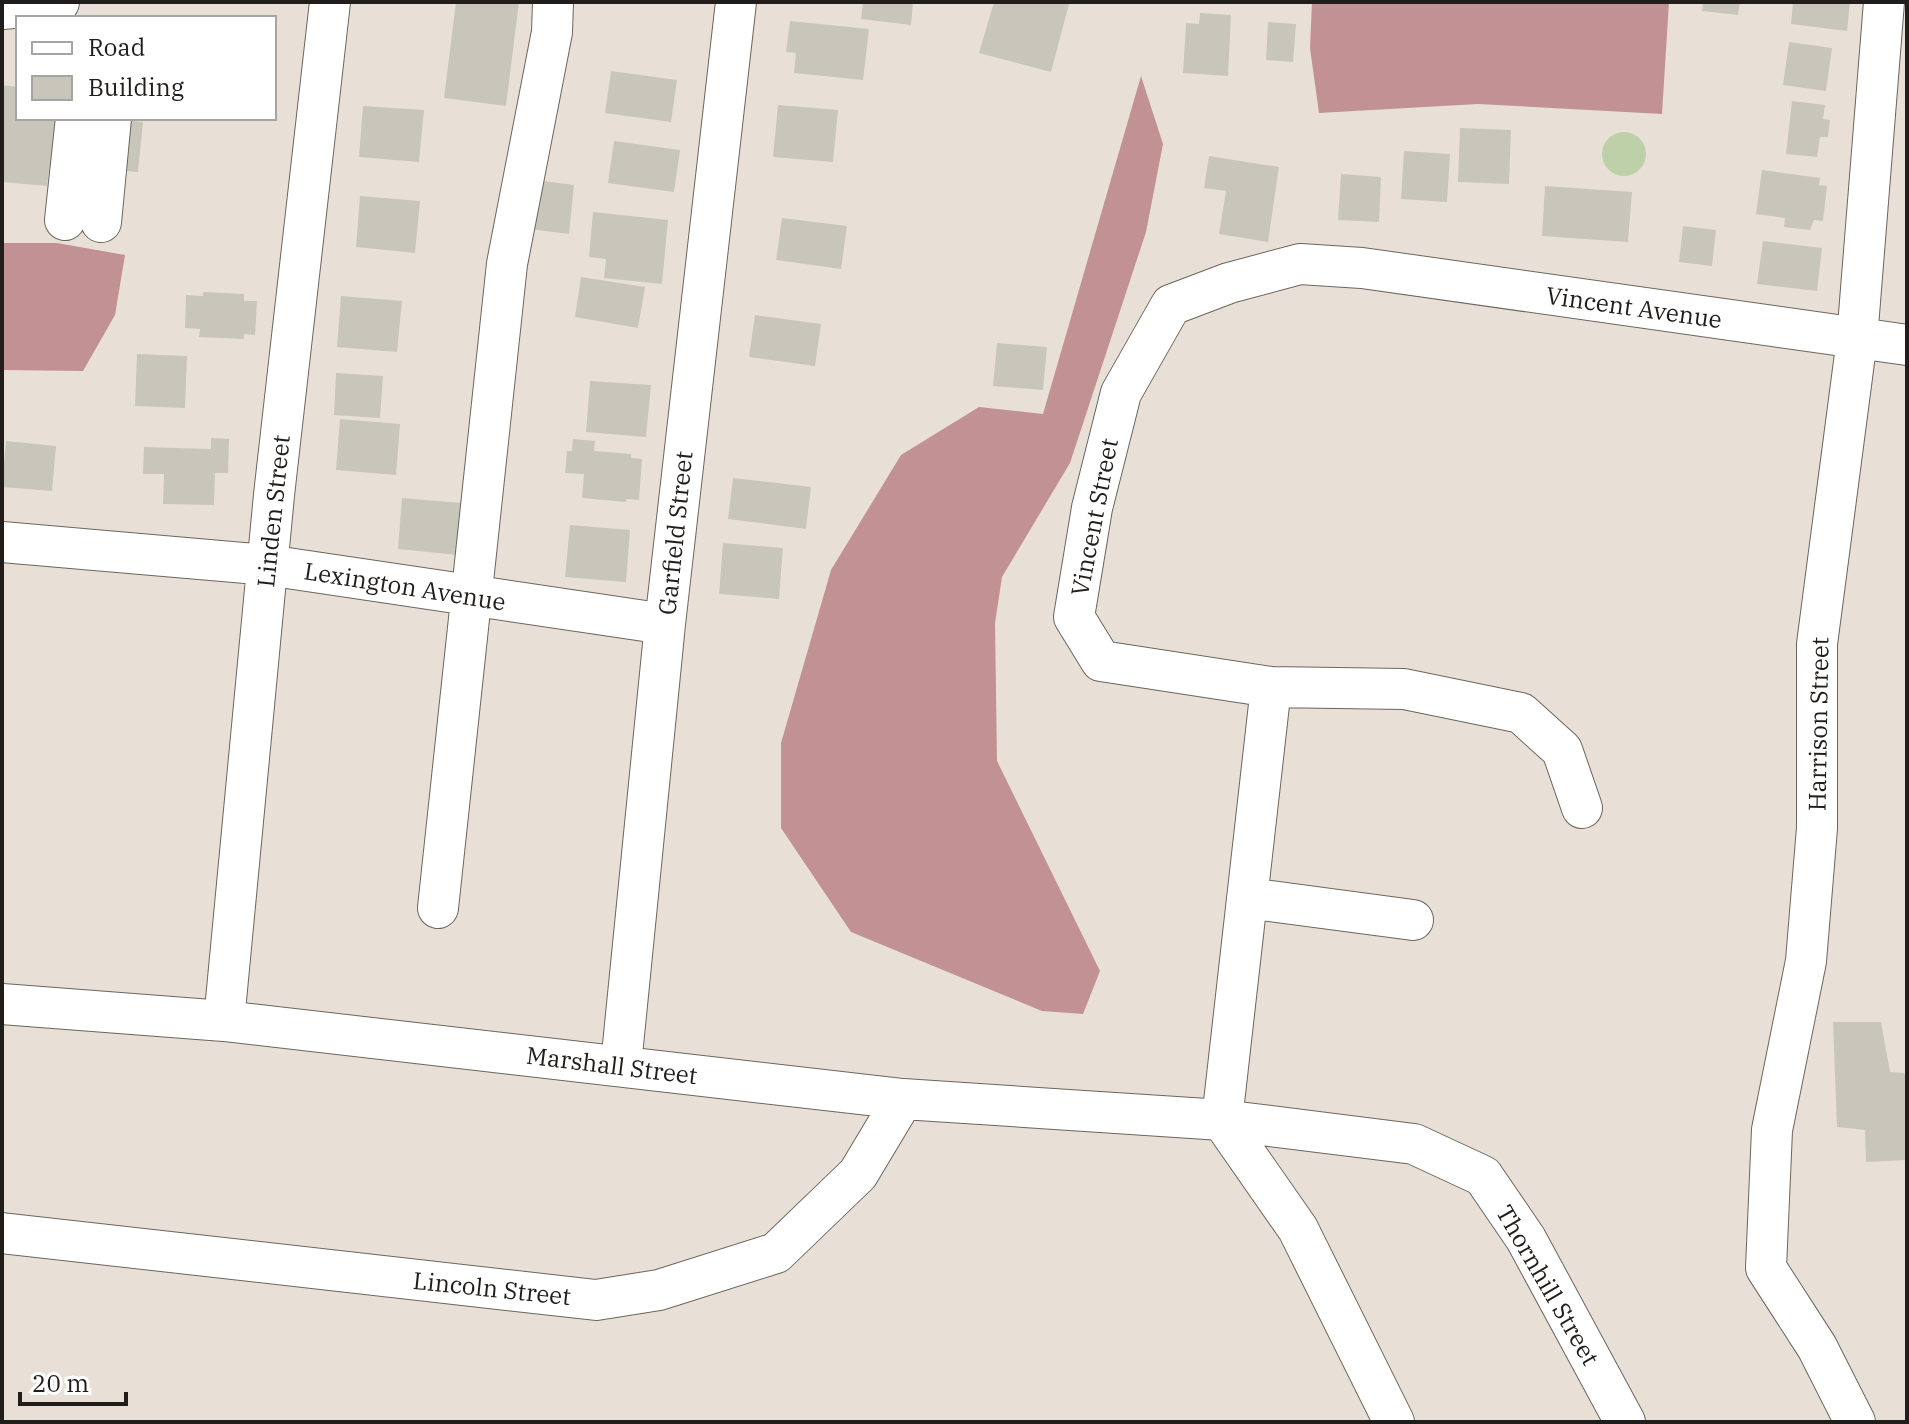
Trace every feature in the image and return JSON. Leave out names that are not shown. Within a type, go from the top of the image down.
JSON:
[{"type":"main road","points":[[2,7],[57,2]]},
{"type":"street","name":"Linden Street","points":[[224,1021],[267,565],[330,2]]},
{"type":"street","points":[[438,908],[507,264],[552,32],[553,2]]},
{"type":"street","name":"Garfield Street","points":[[621,1065],[665,624],[736,2]]},
{"type":"street","name":"Harrison Street","points":[[1855,1422],[1817,1347],[1766,1268],[1772,1130],[1806,961],[1817,828],[1817,644],[1857,339],[1884,2]]},
{"type":"street","points":[[76,120],[92,221]]},
{"type":"street","points":[[92,120],[92,221]]},
{"type":"street","points":[[92,221],[111,120]]},
{"type":"street","points":[[92,221],[127,120]]},
{"type":"street","name":"Vincent Street","points":[[1271,687],[1101,661],[1074,617],[1092,508],[1121,393],[1171,305],[1229,283],[1300,264],[1362,268]]},
{"type":"street","name":"Vincent Avenue","points":[[1362,268],[1907,345]]},
{"type":"street","name":"Lexington Avenue","points":[[2,542],[267,565],[665,624]]},
{"type":"street","points":[[1394,1422],[1298,1229],[1222,1120],[1271,687],[1404,689],[1521,713],[1562,750],[1582,808]]},
{"type":"street","points":[[1247,898],[1413,920]]},
{"type":"street","name":"Marshall Street","points":[[2,1004],[224,1021],[903,1099],[1222,1120]]},
{"type":"street","name":"Lincoln Street","points":[[2,1233],[596,1300],[659,1290],[776,1253],[858,1174],[903,1099]]},
{"type":"street","name":"Thornhill Street","points":[[1222,1120],[1414,1144],[1483,1176],[1526,1239],[1625,1422]]},
{"type":"shaded area","points":[[1312,2],[1669,2],[1662,114],[1478,104],[1319,113],[1310,48]]},
{"type":"shaded area","points":[[1141,76],[1163,144],[1146,232],[1070,463],[1002,577],[995,623],[997,761],[1100,971],[1083,1014],[1042,1011],[851,932],[781,828],[781,743],[831,570],[901,455],[979,407],[1043,414]]},
{"type":"shaded area","points":[[1624,132],[1640,138],[1646,154],[1640,170],[1624,176],[1608,170],[1602,154],[1608,138]]},
{"type":"shaded area","points":[[2,243],[57,243],[125,255],[115,315],[83,371],[2,370]]},
{"type":"building","points":[[456,2],[519,2],[506,106],[444,98]]},
{"type":"building","points":[[863,2],[913,2],[911,25],[861,19]]},
{"type":"building","points":[[994,2],[1069,4],[1051,72],[979,53]]},
{"type":"building","points":[[1703,2],[1740,2],[1738,15],[1702,11]]},
{"type":"building","points":[[1793,2],[1850,2],[1847,31],[1791,24]]},
{"type":"building","points":[[1200,13],[1231,15],[1228,76],[1183,73],[1186,23],[1199,24]]},
{"type":"building","points":[[790,21],[869,29],[863,80],[794,73],[796,53],[786,52]]},
{"type":"building","points":[[1268,22],[1296,24],[1293,62],[1266,60]]},
{"type":"building","points":[[1789,42],[1832,48],[1826,91],[1783,85]]},
{"type":"building","points":[[611,71],[677,80],[671,122],[605,113]]},
{"type":"building","points":[[2,85],[16,87],[16,120],[143,122],[138,172],[50,164],[47,186],[2,182]]},
{"type":"building","points":[[1792,101],[1825,105],[1823,119],[1830,120],[1828,137],[1820,137],[1817,157],[1786,154]]},
{"type":"building","points":[[778,105],[838,110],[833,162],[773,157]]},
{"type":"building","points":[[363,106],[424,110],[419,162],[359,157]]},
{"type":"building","points":[[1460,128],[1511,130],[1509,184],[1458,182]]},
{"type":"building","points":[[614,141],[680,150],[674,192],[608,183]]},
{"type":"building","points":[[1404,151],[1450,154],[1447,202],[1401,199]]},
{"type":"building","points":[[1209,156],[1279,167],[1268,242],[1219,234],[1226,191],[1204,188]]},
{"type":"building","points":[[1762,170],[1820,178],[1819,185],[1827,186],[1823,221],[1814,220],[1810,230],[1784,227],[1785,218],[1756,214]]},
{"type":"building","points":[[1341,174],[1381,177],[1379,222],[1338,220]]},
{"type":"building","points":[[527,179],[574,185],[569,234],[521,228]]},
{"type":"building","points":[[1545,186],[1632,192],[1628,242],[1542,236]]},
{"type":"building","points":[[360,196],[420,201],[415,253],[356,247]]},
{"type":"building","points":[[593,212],[668,220],[662,284],[604,278],[606,259],[589,257]]},
{"type":"building","points":[[782,218],[847,226],[841,269],[776,260]]},
{"type":"building","points":[[1683,226],[1716,230],[1712,266],[1679,262]]},
{"type":"building","points":[[1763,241],[1822,248],[1817,291],[1757,284]]},
{"type":"building","points":[[581,277],[645,287],[638,328],[575,317]]},
{"type":"building","points":[[203,292],[244,294],[244,301],[257,301],[255,335],[244,334],[244,339],[199,337],[200,329],[185,328],[186,295],[203,296]]},
{"type":"building","points":[[341,296],[402,301],[397,352],[337,347]]},
{"type":"building","points":[[755,315],[821,324],[815,366],[749,357]]},
{"type":"building","points":[[997,343],[1047,347],[1043,390],[993,386]]},
{"type":"building","points":[[137,354],[187,356],[185,408],[135,406]]},
{"type":"building","points":[[336,373],[383,376],[380,418],[334,415]]},
{"type":"building","points":[[590,381],[651,385],[646,437],[586,432]]},
{"type":"building","points":[[340,419],[400,424],[396,475],[336,470]]},
{"type":"building","points":[[211,438],[229,439],[228,473],[215,473],[214,505],[163,504],[164,474],[143,474],[144,447],[211,449]]},
{"type":"building","points":[[573,439],[595,441],[594,451],[631,454],[631,458],[642,459],[639,500],[626,499],[626,502],[582,498],[584,474],[565,473],[567,451],[572,451]]},
{"type":"building","points":[[6,441],[56,446],[52,491],[2,487]]},
{"type":"building","points":[[733,478],[811,487],[806,529],[728,519]]},
{"type":"building","points":[[402,498],[462,503],[458,555],[398,549]]},
{"type":"building","points":[[570,525],[630,530],[626,582],[565,577]]},
{"type":"building","points":[[723,543],[783,548],[779,599],[719,594]]},
{"type":"building","points":[[1833,1022],[1881,1022],[1890,1072],[1904,1073],[1907,1081],[1907,1160],[1866,1162],[1865,1130],[1837,1127]]}]
